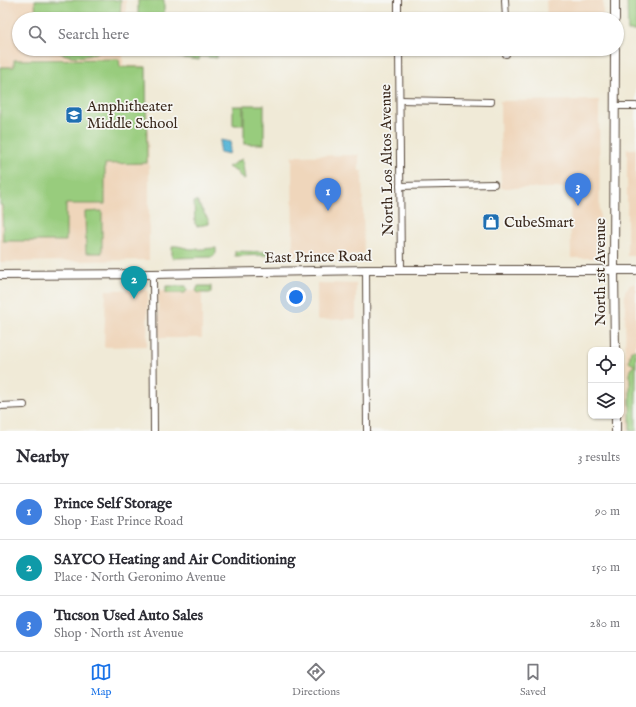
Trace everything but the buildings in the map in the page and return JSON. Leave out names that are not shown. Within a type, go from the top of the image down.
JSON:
[{"type":"main road","points":[[615,0],[615,12]]},
{"type":"main road","name":"North 1st Avenue","points":[[615,56],[615,347]]},
{"type":"main road","name":"East Prince Road","points":[[0,275],[366,270],[636,270]]},
{"type":"main road","points":[[616,419],[616,431]]},
{"type":"street","points":[[398,0],[398,12]]},
{"type":"street","points":[[505,0],[506,12]]},
{"type":"street","name":"North Los Altos Avenue","points":[[399,56],[401,270]]},
{"type":"street","points":[[400,100],[490,102]]},
{"type":"street","points":[[616,106],[636,106]]},
{"type":"street","points":[[400,186],[494,184]]},
{"type":"street","points":[[366,270],[367,431]]},
{"type":"street","points":[[153,274],[154,431]]},
{"type":"street","points":[[0,406],[24,406]]},
{"type":"shaded area","name":"Amphitheater Middle School","points":[[0,0],[126,0],[126,12],[12,12],[12,56],[123,56],[123,65],[146,66],[149,164],[149,260],[0,262]]},
{"type":"shaded area","points":[[546,0],[603,0],[603,12],[547,12]]},
{"type":"shaded area","points":[[599,100],[600,254],[597,258],[571,258],[570,188],[501,188],[500,101]]},
{"type":"shaded area","points":[[627,149],[636,149],[636,256],[627,256]]},
{"type":"shaded area","points":[[359,155],[359,171],[362,171],[364,254],[293,256],[292,156]]},
{"type":"shaded area","points":[[317,283],[356,284],[356,319],[317,320]]},
{"type":"shaded area","points":[[636,283],[636,431],[626,431],[625,291],[630,285]]},
{"type":"shaded area","points":[[106,290],[148,290],[147,346],[104,347]]},
{"type":"shaded area","points":[[158,291],[202,291],[202,338],[159,338]]},
{"type":"green space","points":[[35,0],[121,0],[120,12],[36,12]]},
{"type":"green space","points":[[138,0],[164,0],[164,12],[138,12]]},
{"type":"green space","points":[[627,0],[636,0],[636,31],[628,31]]},
{"type":"green space","points":[[177,56],[200,56],[199,60]]},
{"type":"green space","points":[[200,56],[217,56],[217,58]]},
{"type":"green space","name":"Amphitheater Middle School","points":[[119,59],[120,67],[146,67],[147,163],[105,164],[105,204],[66,204],[66,241],[3,241],[2,205],[0,205],[0,67],[14,67],[14,60]]},
{"type":"green space","points":[[244,105],[264,105],[264,144],[244,144]]},
{"type":"green space","points":[[233,106],[243,106],[243,125],[233,125]]},
{"type":"green space","points":[[242,159],[245,179],[243,180],[237,172],[228,167]]},
{"type":"green space","points":[[196,200],[209,221],[209,224],[197,226],[195,224],[194,202]]},
{"type":"green space","points":[[102,211],[102,253],[86,253],[85,212]]},
{"type":"green space","points":[[173,246],[196,249],[216,248],[216,253],[213,257],[172,258]]},
{"type":"green space","points":[[235,251],[270,252],[270,255],[235,256]]},
{"type":"green space","points":[[166,286],[186,286],[187,290],[185,293],[166,293]]},
{"type":"green space","points":[[198,286],[211,286],[211,293],[198,293],[196,291]]},
{"type":"green space","points":[[631,350],[636,350],[636,431],[630,431],[630,372],[634,365],[629,362]]},
{"type":"water","points":[[221,140],[231,142],[229,154],[219,152]]},
{"type":"place","name":"Amphitheater Middle School","points":[[74,115]]},
{"type":"place","name":"Tucson Used Auto Sales","points":[[578,206]]},
{"type":"place","name":"Prince Self Storage","points":[[328,211]]},
{"type":"place","name":"CubeSmart","points":[[491,222]]},
{"type":"place","name":"SAYCO Heating and Air Conditioning","points":[[134,299]]}]
